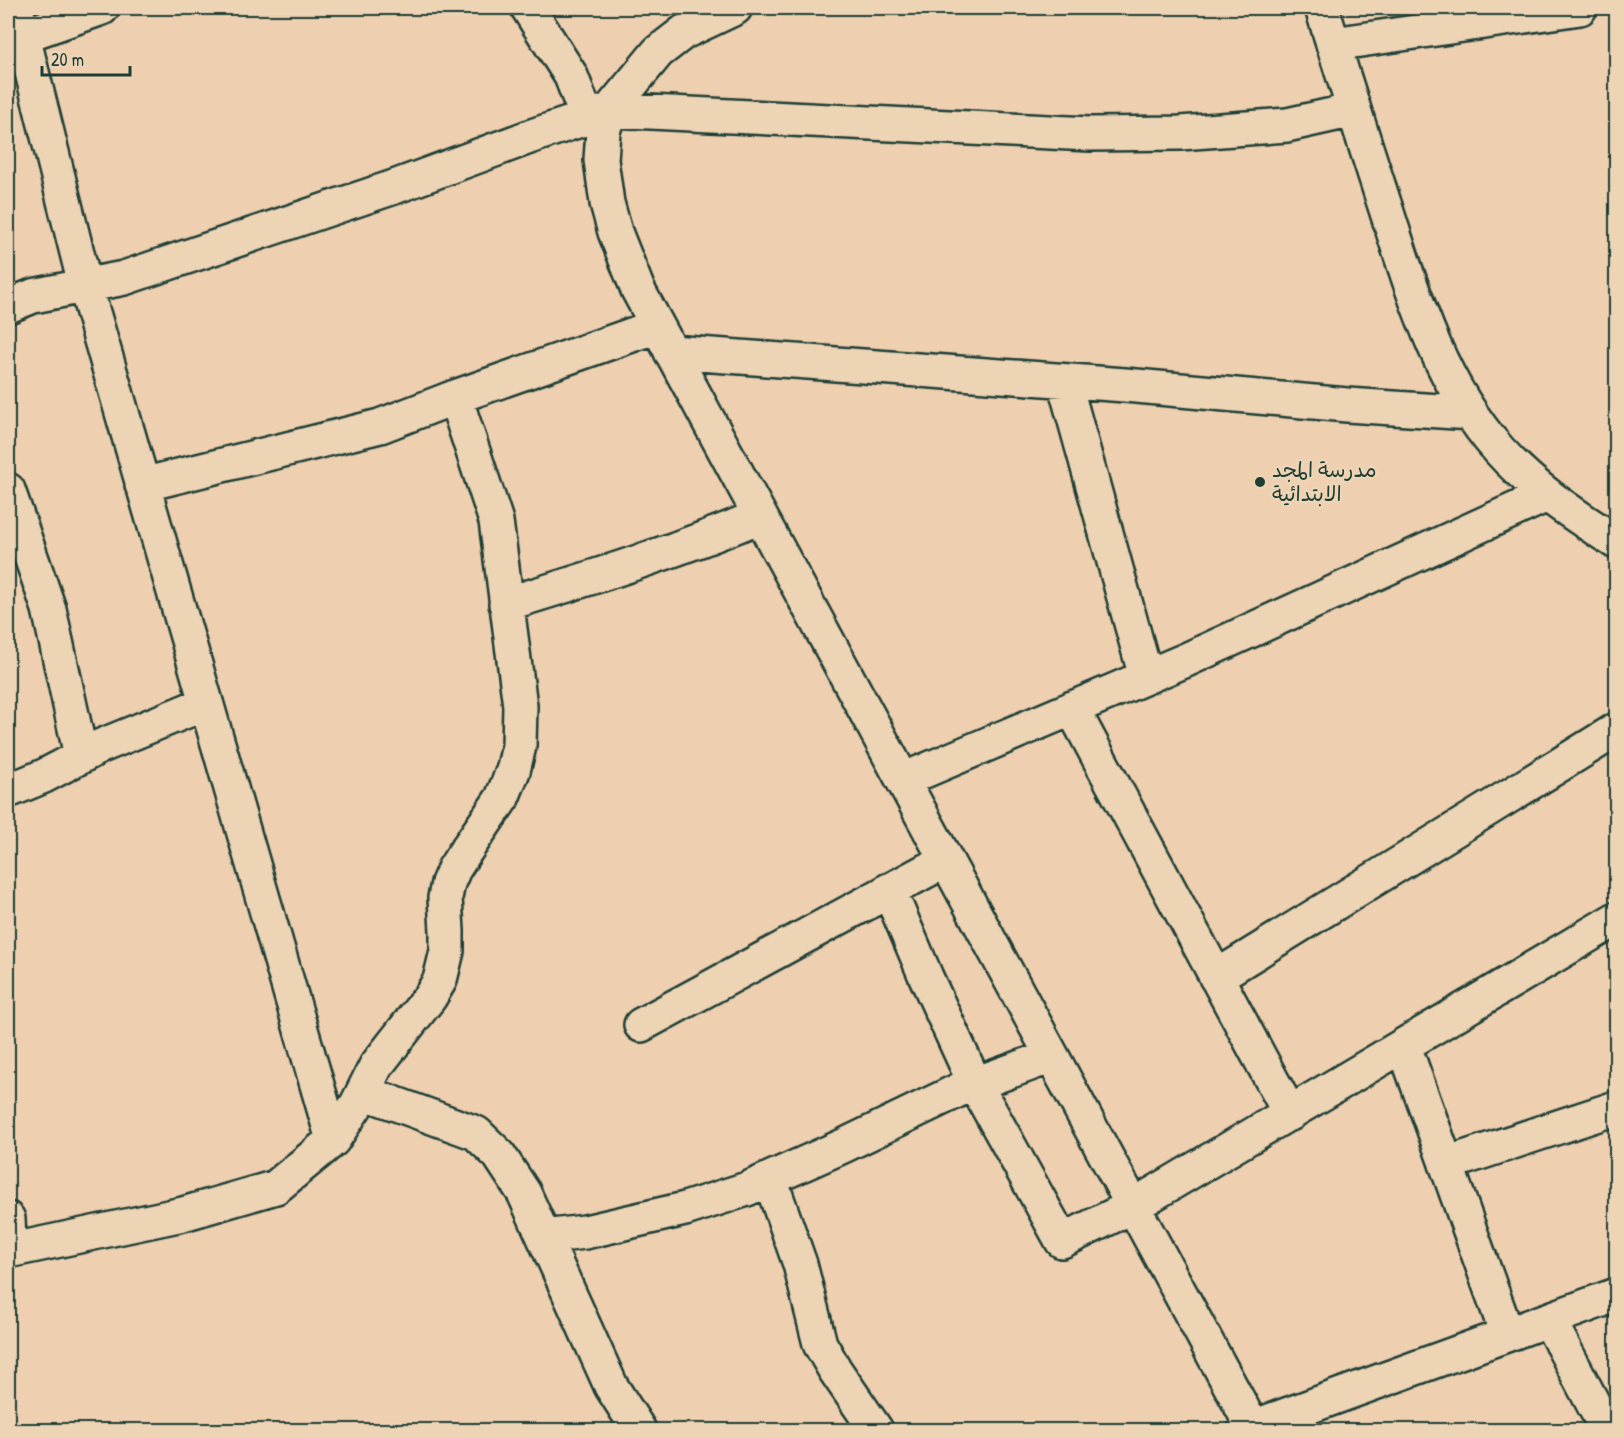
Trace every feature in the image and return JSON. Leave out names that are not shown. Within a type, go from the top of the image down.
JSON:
[{"type":"street","points":[[102,8],[15,27],[85,285],[333,1140]]},
{"type":"street","points":[[528,8],[598,114],[603,131],[601,160],[607,202],[615,232],[638,290],[1133,1206],[1249,1429],[1617,1295]]},
{"type":"street","points":[[598,114],[658,52],[684,32],[735,8]]},
{"type":"street","points":[[1322,8],[1427,332],[1450,377],[1471,413],[1497,448],[1520,472],[1554,501],[1617,543]]},
{"type":"street","points":[[1333,44],[1580,8]]},
{"type":"street","points":[[8,306],[33,296],[124,278],[397,186],[531,136],[598,114],[1090,134],[1180,133],[1287,124],[1354,110]]},
{"type":"street","points":[[142,484],[380,426],[455,397],[664,339],[1064,381],[1471,413]]},
{"type":"street","points":[[1064,381],[1146,677]]},
{"type":"street","points":[[8,1219],[8,1249],[183,1214],[276,1187],[333,1140],[357,1104],[376,1066],[430,998],[440,980],[447,951],[445,898],[448,884],[454,869],[502,798],[513,771],[519,746],[520,706],[496,521],[455,397]]},
{"type":"street","points":[[8,490],[49,609],[81,756]]},
{"type":"street","points":[[903,780],[1186,660],[1547,495]]},
{"type":"street","points":[[506,604],[613,572],[760,516]]},
{"type":"street","points":[[8,791],[44,776],[101,746],[206,703]]},
{"type":"street","points":[[1072,708],[1290,1113]]},
{"type":"street","points":[[1216,977],[1617,730]]},
{"type":"street","points":[[641,1025],[946,860]]},
{"type":"street","points":[[889,890],[975,1084],[1062,1241],[1133,1206],[1617,920]]},
{"type":"street","points":[[1404,1046],[1507,1334]]},
{"type":"street","points":[[544,1237],[585,1232],[685,1209],[747,1189],[962,1089],[1052,1056]]},
{"type":"street","points":[[363,1092],[476,1133],[499,1155],[524,1193],[611,1386],[639,1431]]},
{"type":"street","points":[[1446,1164],[1617,1108]]},
{"type":"street","points":[[770,1179],[800,1264],[820,1344],[876,1431]]},
{"type":"street","points":[[1549,1320],[1606,1431]]},
{"type":"place","name":"مدرسة المجد الابتدائية","points":[[1260,482]]}]
